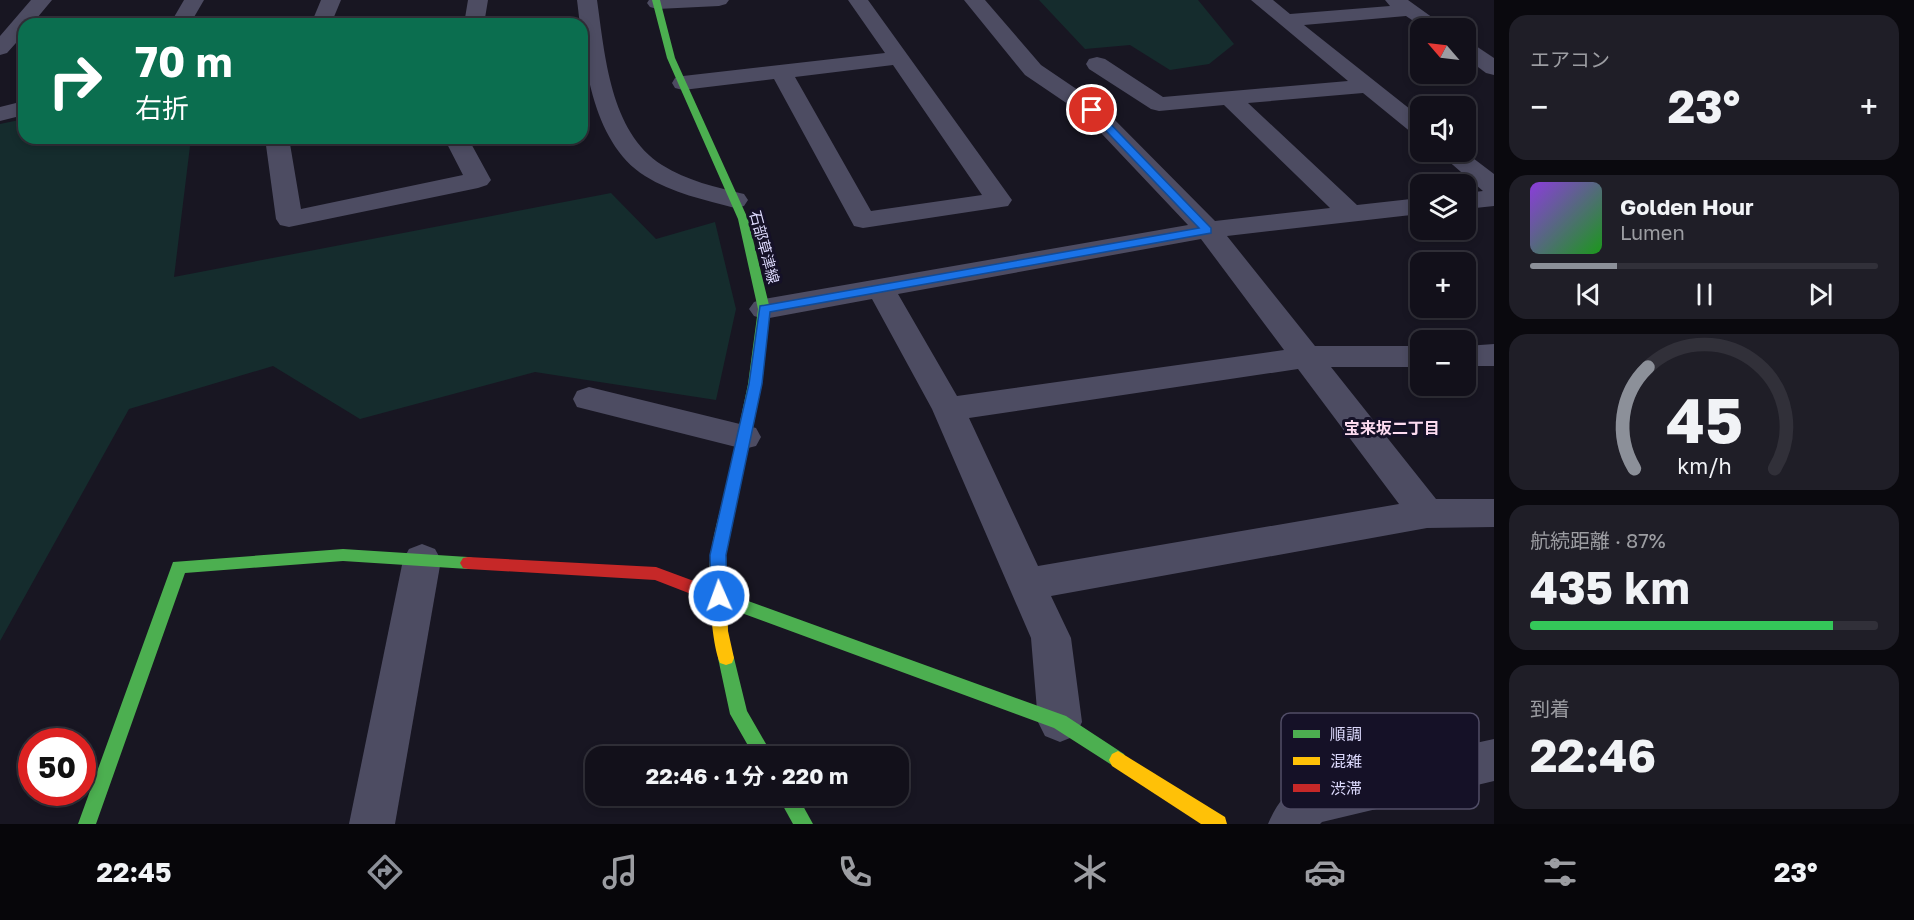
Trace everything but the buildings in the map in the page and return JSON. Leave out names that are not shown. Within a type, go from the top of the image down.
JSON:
[{"type":"main road","name":"石部草津線","points":[[657,1],[671,58],[743,219],[764,309],[755,384],[718,555],[720,631],[739,714],[758,746]]},
{"type":"main road","points":[[87,824],[179,567],[343,555],[656,574],[1060,722],[1218,824]]},
{"type":"main road","points":[[793,806],[804,824]]},
{"type":"street","points":[[27,18],[42,0]]},
{"type":"street","points":[[184,18],[194,0]]},
{"type":"street","points":[[324,18],[331,0]]},
{"type":"street","points":[[475,18],[478,0]]},
{"type":"street","points":[[587,0],[596,62],[615,129],[643,163],[683,186],[735,200]]},
{"type":"street","points":[[657,1],[719,0]]},
{"type":"street","points":[[781,72],[863,220],[999,200],[858,0]]},
{"type":"street","points":[[974,0],[1033,70],[1092,110],[1208,230],[1427,514]]},
{"type":"street","points":[[1261,0],[1410,120]]},
{"type":"street","points":[[1286,20],[1402,5],[1422,18]]},
{"type":"street","points":[[0,49],[18,28]]},
{"type":"street","points":[[1476,47],[1494,68]]},
{"type":"street","points":[[683,83],[899,58]]},
{"type":"street","points":[[1096,64],[1159,104],[1369,86]]},
{"type":"street","points":[[1229,98],[1351,214]]},
{"type":"street","points":[[0,114],[18,110]]},
{"type":"street","points":[[279,144],[289,219],[478,180],[459,144]]},
{"type":"street","points":[[1463,162],[1494,187]]},
{"type":"street","points":[[1476,200],[1494,198]]},
{"type":"street","points":[[764,309],[1208,230],[1410,207]]},
{"type":"street","points":[[881,289],[948,409],[1051,638],[1060,722]]},
{"type":"street","points":[[1476,356],[1494,355]]},
{"type":"street","points":[[948,409],[1306,357],[1410,356]]},
{"type":"street","points":[[589,399],[744,437]]},
{"type":"street","points":[[1026,584],[1427,514],[1494,513]]},
{"type":"street","points":[[372,824],[422,560]]},
{"type":"street","points":[[1479,763],[1494,760]]},
{"type":"street","points":[[1291,824],[1303,809]]},
{"type":"green space","points":[[1039,0],[1198,0],[1234,44],[1209,64],[1170,70],[1130,45],[1085,49]]},
{"type":"green space","points":[[18,120],[18,144],[190,144],[174,277],[611,193],[656,239],[715,222],[736,309],[716,400],[535,372],[360,419],[273,366],[129,409],[0,641],[0,124]]},
{"type":"traffic: fast","points":[[656,0],[671,58],[743,219],[764,309],[755,384],[735,479]]},
{"type":"traffic: fast","points":[[87,824],[179,567],[343,555],[468,563]]},
{"type":"traffic: fast","points":[[704,592],[1060,722],[1118,760]]},
{"type":"traffic: fast","points":[[726,658],[739,714],[758,746]]},
{"type":"traffic: fast","points":[[793,806],[804,824]]},
{"type":"traffic: slow","points":[[726,658],[720,631],[718,555],[735,479]]},
{"type":"traffic: slow","points":[[1118,760],[1218,824]]},
{"type":"traffic: jam","points":[[468,563],[656,574],[704,592]]},
{"type":"district","name":"宝来坂二丁目","points":[[1392,428]]},
{"type":"route","points":[[719,596],[718,555],[755,384],[764,309],[1208,230],[1092,110]]}]
